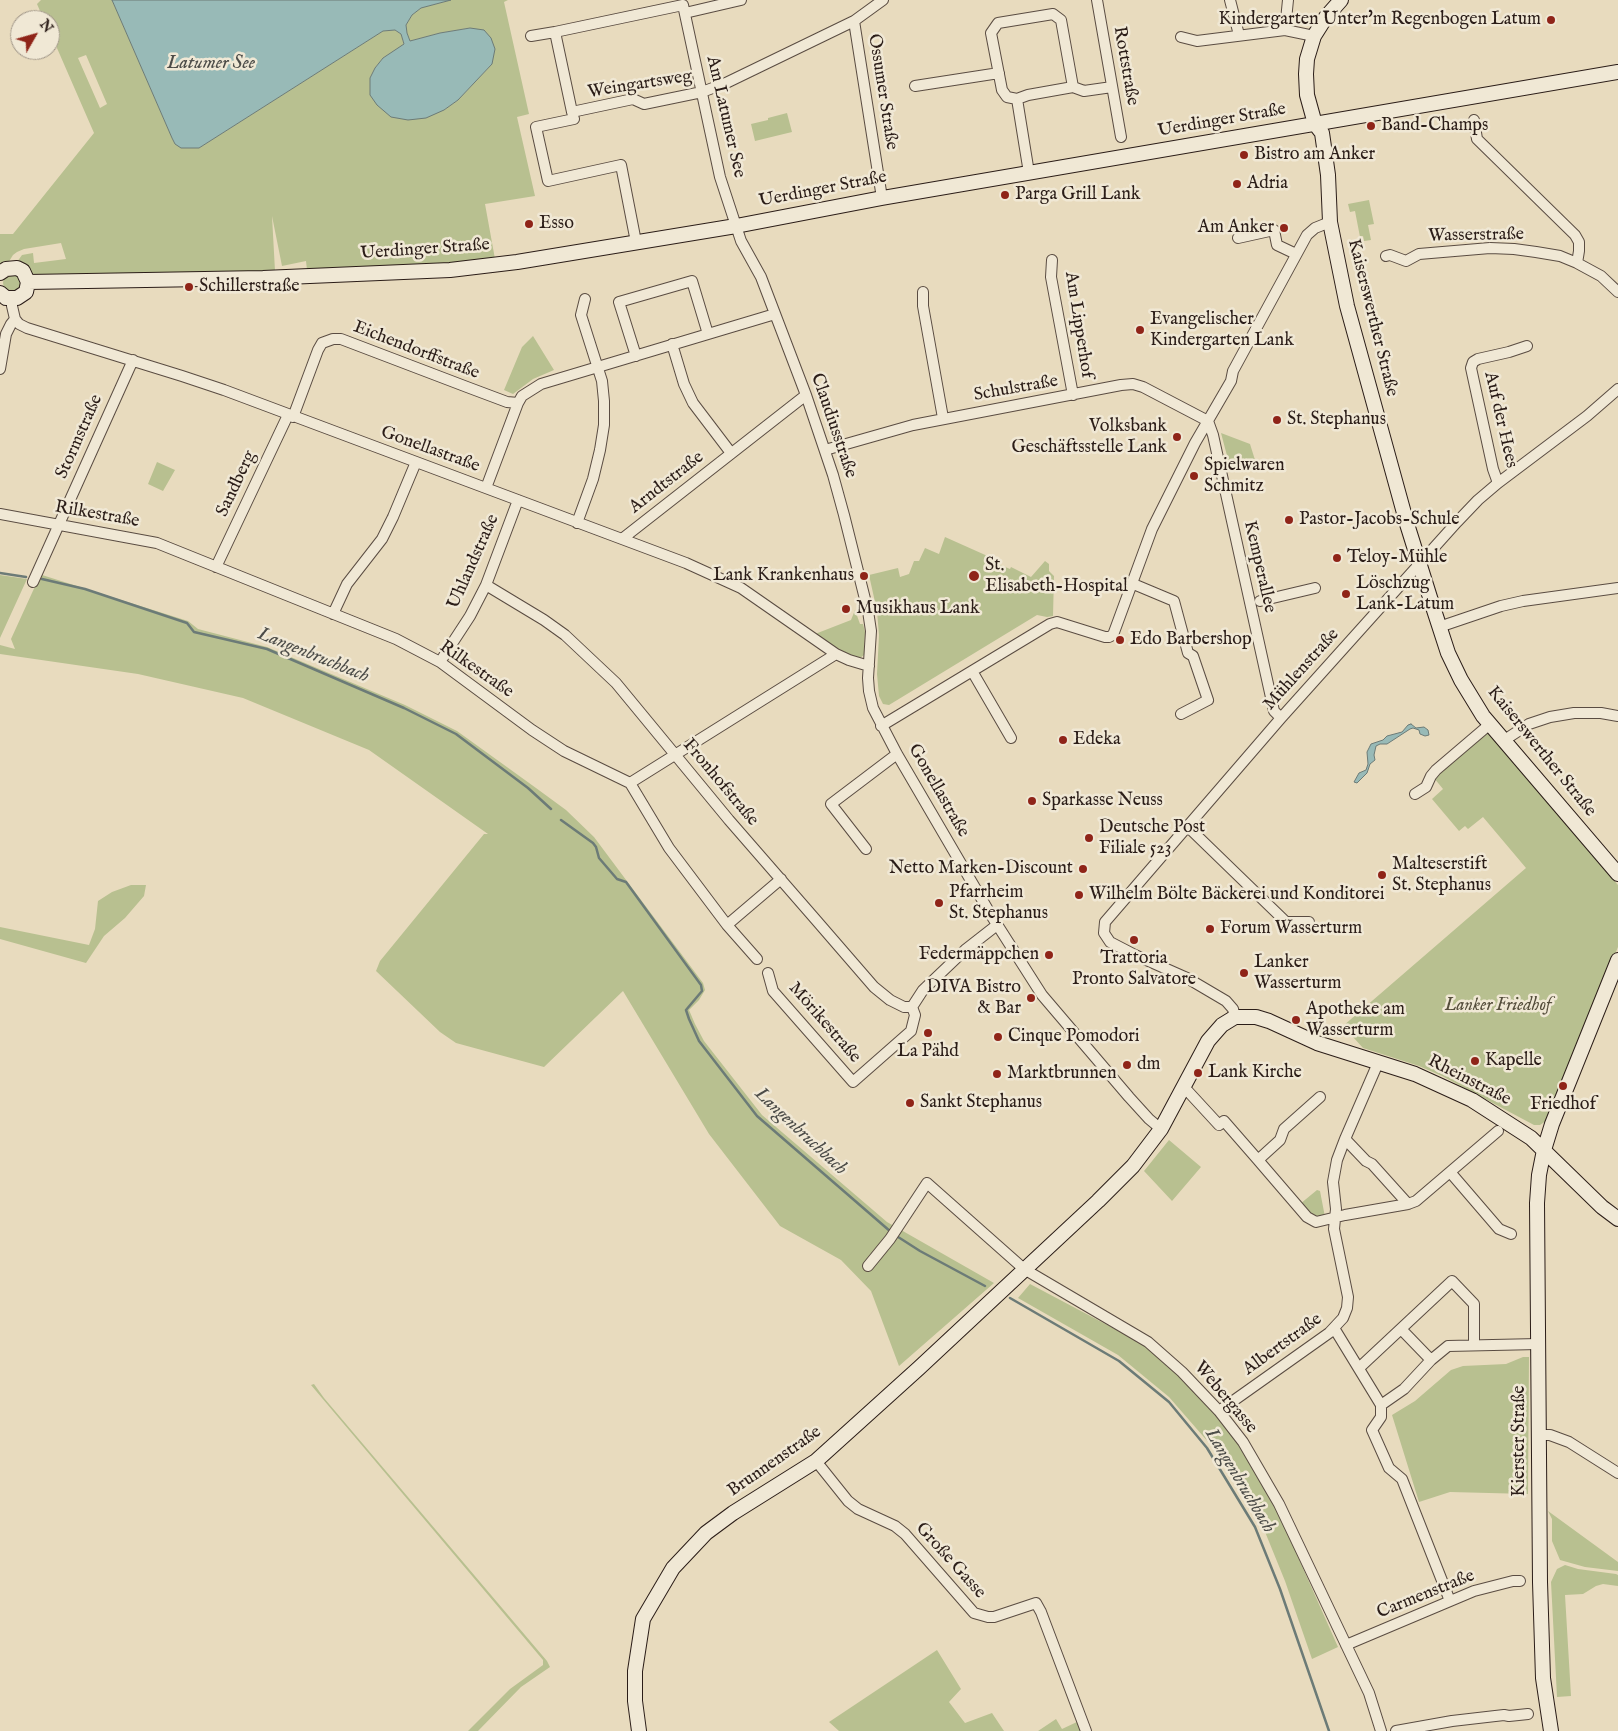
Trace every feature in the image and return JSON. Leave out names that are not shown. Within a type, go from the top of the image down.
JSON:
[{"type":"street","points":[[531,36],[683,5],[685,13],[741,0]]},
{"type":"street","name":"Weingartsweg","points":[[636,242],[621,165],[548,181],[536,127],[574,119],[572,112],[633,99],[644,104],[702,92],[726,83],[854,21],[882,0]]},
{"type":"street","name":"Rottstraße","points":[[1097,0],[1122,138]]},
{"type":"street","points":[[1230,0],[1239,35]]},
{"type":"street","points":[[1285,30],[1288,0]]},
{"type":"street","name":"Kaiserswerther Straße","points":[[1341,0],[1326,17],[1314,36],[1308,59],[1306,84],[1309,108],[1315,124],[1322,133],[1328,175],[1330,222],[1350,315],[1419,564],[1448,653],[1461,680],[1503,741],[1618,874]]},
{"type":"street","name":"Am Latumer See","points":[[685,13],[720,177],[736,226]]},
{"type":"street","points":[[1073,87],[1061,20],[1053,14],[998,23],[992,33],[1002,90],[1007,97],[1017,99],[1028,95],[1073,87],[1084,91],[1112,87]]},
{"type":"street","name":"Ossumer Straße","points":[[854,21],[882,198]]},
{"type":"street","points":[[1181,38],[1197,41],[1285,30],[1314,36]]},
{"type":"street","points":[[555,32],[572,112]]},
{"type":"street","name":"Uerdinger Straße","points":[[28,282],[263,278],[450,270],[517,262],[736,226],[882,198],[1618,72]]},
{"type":"street","points":[[915,86],[999,73]]},
{"type":"street","points":[[1017,99],[1029,173]]},
{"type":"street","points":[[1474,120],[1477,139],[1575,235],[1579,251],[1577,263]]},
{"type":"street","points":[[882,726],[1050,624],[1057,622],[1110,637],[1115,632],[1131,583],[1152,530],[1195,443],[1231,381],[1233,371],[1310,231],[1330,222]]},
{"type":"street","name":"Claudiusstraße","points":[[736,226],[741,241],[761,277],[776,314],[825,450],[844,515],[866,603],[870,644]]},
{"type":"street","points":[[1238,238],[1274,230],[1277,245],[1296,254]]},
{"type":"street","name":"Wasserstraße","points":[[1386,256],[1390,255],[1406,261],[1418,254],[1490,248],[1514,249],[1560,256],[1601,276],[1618,292]]},
{"type":"street","name":"Am Lipperhof","points":[[1052,260],[1051,277],[1073,395]]},
{"type":"street","points":[[0,273],[6,269],[17,268],[23,271],[28,282],[26,292],[22,296],[6,296]]},
{"type":"street","points":[[636,356],[619,302],[692,281],[708,334]]},
{"type":"street","points":[[923,292],[923,306],[943,418]]},
{"type":"street","points":[[0,369],[6,334],[10,324],[15,319],[12,306],[6,296]]},
{"type":"street","points":[[577,523],[593,479],[602,442],[604,400],[599,367],[581,315],[585,299]]},
{"type":"street","points":[[486,488],[522,396],[540,384],[776,314]]},
{"type":"street","name":"Gonellastraße","points":[[15,319],[19,324],[28,328],[190,379],[686,563],[741,588],[836,654]]},
{"type":"street","name":"Eichendorffstraße","points":[[290,416],[318,350],[322,343],[333,339],[341,339],[466,388],[518,404]]},
{"type":"street","name":"Arndtstraße","points":[[672,344],[684,384],[693,403],[732,453]]},
{"type":"street","name":"Auf der Hees","points":[[1498,483],[1493,469],[1471,368],[1473,362],[1478,359],[1527,346]]},
{"type":"street","name":"Stormstraße","points":[[33,582],[133,360]]},
{"type":"street","name":"Schulstraße","points":[[825,450],[881,433],[943,418],[1073,395],[1122,384],[1133,384],[1143,387],[1208,421]]},
{"type":"street","name":"Mühlenstraße","points":[[1236,1018],[1233,1009],[1226,1001],[1188,978],[1120,948],[1105,936],[1105,922],[1281,718],[1478,500],[1587,416],[1618,389]]},
{"type":"street","name":"Arndtstraße","points":[[622,539],[806,396]]},
{"type":"street","name":"Sandberg","points":[[216,567],[290,416]]},
{"type":"street","name":"Kemperallee","points":[[1208,421],[1215,444],[1274,711],[1281,718]]},
{"type":"street","points":[[333,614],[347,584],[382,539],[416,462]]},
{"type":"street","name":"Uhlandstraße","points":[[440,662],[470,616],[486,585],[518,500]]},
{"type":"street","name":"Rilkestraße","points":[[0,514],[157,543],[396,640],[440,662],[532,730],[564,751],[630,783]]},
{"type":"street","points":[[1131,583],[1174,600],[1188,653],[1193,656],[1208,700],[1181,714]]},
{"type":"street","name":"Fronhofstraße","points":[[486,585],[544,620],[587,654],[622,690],[675,755],[874,987],[890,1000],[904,1007],[914,1004]]},
{"type":"street","points":[[1260,601],[1315,588]]},
{"type":"street","points":[[1439,627],[1501,606],[1523,601],[1618,588]]},
{"type":"street","name":"Gonellastraße","points":[[870,644],[869,691],[873,708],[897,754],[997,925],[1048,1004],[1149,1119],[1161,1129]]},
{"type":"street","points":[[757,959],[727,925],[669,848],[630,783],[836,654],[848,660],[869,666]]},
{"type":"street","points":[[972,671],[1011,738]]},
{"type":"street","points":[[1503,741],[1529,724],[1550,717],[1574,713],[1618,716]]},
{"type":"street","points":[[1415,794],[1426,787],[1436,770],[1490,724]]},
{"type":"street","points":[[866,849],[831,804],[897,754]]},
{"type":"street","points":[[1188,826],[1286,922],[1308,922]]},
{"type":"street","points":[[727,925],[781,879]]},
{"type":"street","points":[[914,1004],[923,990],[965,950],[997,925]]},
{"type":"street","points":[[1544,1150],[1552,1124],[1618,960]]},
{"type":"street","name":"Mörikestraße","points":[[768,973],[773,990],[853,1082],[911,1031],[915,1015],[914,1004]]},
{"type":"street","name":"Brunnenstraße","points":[[639,1731],[634,1671],[643,1619],[673,1568],[706,1533],[733,1513],[816,1461],[919,1368],[1133,1166],[1161,1129],[1208,1042],[1222,1025],[1236,1018]]},
{"type":"street","name":"Rheinstraße","points":[[1236,1018],[1256,1018],[1269,1021],[1318,1043],[1415,1074],[1472,1100],[1508,1122],[1544,1150],[1602,1207],[1618,1219]]},
{"type":"street","name":"Albertstraße","points":[[1219,1411],[1334,1328],[1343,1318],[1347,1308],[1348,1297],[1334,1228],[1336,1209],[1333,1182],[1345,1139],[1378,1063]]},
{"type":"street","points":[[1184,1086],[1219,1125],[1224,1121],[1310,1220],[1316,1222],[1408,1204],[1426,1193],[1498,1131]]},
{"type":"street","points":[[1258,1160],[1280,1140],[1284,1129],[1320,1097]]},
{"type":"street","points":[[1345,1139],[1366,1161],[1372,1164],[1408,1204]]},
{"type":"street","name":"Kierster Straße","points":[[1544,1150],[1537,1203],[1538,1434],[1543,1678],[1551,1731]]},
{"type":"street","points":[[1450,1172],[1500,1229],[1511,1234]]},
{"type":"street","name":"Webergasse","points":[[868,1266],[890,1239],[927,1183],[1024,1269],[1148,1342],[1182,1372],[1219,1411],[1243,1442],[1280,1504],[1369,1693],[1381,1731]]},
{"type":"street","points":[[1359,1368],[1452,1281],[1474,1304],[1474,1345]]},
{"type":"street","points":[[1334,1328],[1381,1405],[1381,1417],[1372,1430],[1389,1468],[1402,1479],[1450,1601]]},
{"type":"street","points":[[1401,1329],[1431,1360]]},
{"type":"street","points":[[1381,1405],[1404,1389],[1431,1360],[1448,1346],[1538,1344]]},
{"type":"street","points":[[1538,1434],[1550,1435],[1569,1442],[1618,1473]]},
{"type":"street","name":"Große Gasse","points":[[816,1461],[848,1501],[858,1509],[895,1526],[905,1534],[974,1613],[994,1617],[1036,1603],[1086,1731]]},
{"type":"street","name":"Carmenstraße","points":[[1346,1645],[1474,1591],[1512,1581],[1520,1581]]},
{"type":"street","points":[[1396,1731],[1452,1721],[1528,1714]]},
{"type":"green space","points":[[41,0],[112,0],[175,144],[199,148],[383,31],[395,30],[401,34],[404,45],[383,58],[370,78],[444,110],[458,100],[492,64],[470,28],[410,41],[406,25],[412,15],[421,8],[451,0],[508,0],[504,2],[529,114],[517,117],[535,196],[485,204],[495,259],[475,262],[307,270],[306,261],[282,266],[272,216],[275,271],[38,275],[30,273],[17,262],[22,255],[33,253],[34,263],[66,259],[61,243],[24,249],[13,255],[8,263],[0,269],[0,234],[13,234],[94,133],[60,55],[60,10],[40,10],[37,4]],"holes":[[[86,55],[107,104],[100,108],[78,58]]]},
{"type":"green space","points":[[787,113],[792,132],[755,141],[751,124]]},
{"type":"green space","points":[[1369,200],[1374,224],[1368,225],[1371,240],[1364,241],[1363,236],[1360,237],[1355,211],[1350,212],[1348,204]]},
{"type":"green space","points":[[12,274],[18,277],[21,283],[18,289],[12,292],[6,289],[3,283],[6,277]]},
{"type":"green space","points":[[533,336],[554,370],[533,379],[513,394],[504,390],[522,347]]},
{"type":"green space","points":[[1221,433],[1250,444],[1255,460],[1230,467]]},
{"type":"green space","points":[[157,462],[175,470],[163,491],[148,484]]},
{"type":"green space","points":[[945,537],[992,558],[991,561],[1010,569],[1011,567],[1031,577],[1045,561],[1049,564],[1049,571],[1054,576],[1053,616],[1037,615],[889,705],[883,704],[879,696],[877,674],[879,635],[877,611],[869,575],[898,568],[900,577],[909,574],[914,561],[919,561],[925,548],[939,554]]},
{"type":"green space","points":[[0,575],[27,579],[0,638]]},
{"type":"green space","points":[[42,575],[188,621],[198,629],[267,647],[405,705],[457,731],[566,810],[594,837],[703,983],[705,990],[699,1000],[689,1010],[695,1024],[704,1041],[762,1115],[887,1222],[994,1283],[899,1366],[871,1291],[841,1260],[780,1226],[709,1134],[623,991],[544,1067],[456,1043],[440,1032],[376,971],[380,961],[484,834],[488,834],[369,750],[243,698],[138,674],[0,654],[0,645],[15,649],[11,639]]},
{"type":"green space","points":[[855,610],[865,632],[864,655],[860,658],[839,652],[815,634],[851,620]]},
{"type":"green space","name":"Lanker Friedhof","points":[[1487,731],[1618,885],[1618,947],[1546,1121],[1540,1125],[1534,1125],[1442,1076],[1419,1066],[1363,1048],[1343,1026],[1526,868],[1483,817],[1468,829],[1465,826],[1459,831],[1432,799],[1443,789],[1434,778]]},
{"type":"green space","points":[[131,885],[146,885],[144,896],[125,918],[104,936],[86,963],[0,939],[0,927],[89,945],[95,929],[98,901],[112,892]]},
{"type":"green space","points":[[1169,1140],[1201,1167],[1172,1201],[1144,1171]]},
{"type":"green space","points":[[1317,1190],[1320,1191],[1325,1217],[1316,1218],[1300,1204]]},
{"type":"green space","points":[[1030,1284],[1145,1345],[1179,1375],[1214,1412],[1240,1444],[1274,1503],[1338,1647],[1312,1659],[1285,1581],[1261,1522],[1209,1443],[1169,1397],[1118,1355],[1018,1298]]},
{"type":"green space","points":[[1523,1357],[1529,1357],[1528,1494],[1450,1492],[1419,1502],[1392,1415],[1415,1401],[1451,1370],[1463,1366],[1506,1364]]},
{"type":"green space","points":[[314,1384],[547,1661],[550,1667],[521,1687],[478,1731],[468,1731],[510,1689],[543,1665],[543,1660],[311,1385]]},
{"type":"green space","points":[[1548,1511],[1618,1562],[1618,1571],[1585,1567],[1560,1560],[1552,1541],[1552,1519]]},
{"type":"green space","points":[[1565,1565],[1578,1569],[1616,1574],[1618,1575],[1618,1586],[1603,1584],[1583,1594],[1565,1595],[1571,1696],[1557,1697],[1551,1582],[1557,1569]]},
{"type":"green space","points":[[937,1650],[961,1689],[949,1702],[965,1723],[992,1713],[1004,1731],[839,1731],[829,1722]]},
{"type":"green space","points":[[1056,1719],[1062,1729],[1079,1721],[1082,1731],[1038,1731]]},
{"type":"water","name":"Latumer See","points":[[112,0],[451,0],[421,8],[412,15],[406,25],[410,41],[470,28],[484,30],[491,38],[495,49],[492,64],[458,100],[444,110],[426,118],[408,120],[391,117],[377,105],[370,95],[370,78],[375,68],[383,58],[404,44],[401,34],[395,30],[383,31],[199,148],[181,148],[175,144],[172,138]]},
{"type":"water","points":[[1411,724],[1416,728],[1424,727],[1428,730],[1429,735],[1420,734],[1419,730],[1413,728],[1387,744],[1376,746],[1375,760],[1370,764],[1367,773],[1357,783],[1354,782],[1359,773],[1366,770],[1368,764],[1367,752],[1371,744],[1383,740],[1387,736],[1402,732]]},
{"type":"waterway","name":"Langenbruchbach","points":[[0,573],[26,577]]},
{"type":"waterway","name":"Langenbruchbach","points":[[42,579],[85,589],[187,623],[194,632],[267,649],[404,708],[456,734],[528,788],[551,809]]},
{"type":"waterway","name":"Langenbruchbach","points":[[561,820],[593,843],[599,858],[617,879],[626,882],[701,985],[702,991],[686,1010],[689,1019],[699,1041],[757,1116],[891,1232]]},
{"type":"waterway","name":"Langenbruchbach","points":[[895,1235],[920,1251],[985,1286]]},
{"type":"waterway","name":"Langenbruchbach","points":[[1010,1298],[1119,1361],[1169,1402],[1207,1448],[1255,1527],[1280,1589],[1329,1731]]},
{"type":"place","name":"Kindergarten Unter'm Regenbogen Latum","points":[[1551,20]]},
{"type":"place","name":"Band-Champs","points":[[1371,126]]},
{"type":"place","name":"Bistro am Anker","points":[[1244,155]]},
{"type":"place","name":"Adria","points":[[1237,184]]},
{"type":"place","name":"Parga Grill Lank","points":[[1005,195]]},
{"type":"place","name":"Esso","points":[[529,224]]},
{"type":"place","name":"Am Anker","points":[[1284,228]]},
{"type":"place","name":"Schillerstraße","points":[[189,287]]},
{"type":"place","name":"Evangelischer Kindergarten Lank","points":[[1140,330]]},
{"type":"place","name":"St. Stephanus","points":[[1277,420]]},
{"type":"place","name":"Volksbank Geschäftsstelle Lank","points":[[1177,437]]},
{"type":"place","name":"Spielwaren Schmitz","points":[[1194,476]]},
{"type":"place","name":"Pastor-Jacobs-Schule","points":[[1289,520]]},
{"type":"place","name":"Teloy-Mühle","points":[[1337,558]]},
{"type":"place","name":"Lank Krankenhaus","points":[[864,576]]},
{"type":"place","name":"St. Elisabeth-Hospital","points":[[974,576]]},
{"type":"place","name":"Löschzug Lank-Latum","points":[[1346,594]]},
{"type":"place","name":"Musikhaus Lank","points":[[846,609]]},
{"type":"place","name":"Edo Barbershop","points":[[1120,640]]},
{"type":"place","name":"Edeka","points":[[1063,740]]},
{"type":"place","name":"Sparkasse Neuss","points":[[1032,801]]},
{"type":"place","name":"Deutsche Post Filiale 523","points":[[1089,838]]},
{"type":"place","name":"Netto Marken-Discount","points":[[1083,869]]},
{"type":"place","name":"Malteserstift St. Stephanus","points":[[1382,875]]},
{"type":"place","name":"Wilhelm Bölte Bäckerei und Konditorei","points":[[1079,895]]},
{"type":"place","name":"Pfarrheim St. Stephanus","points":[[939,903]]},
{"type":"place","name":"Forum Wasserturm","points":[[1210,929]]},
{"type":"place","name":"Trattoria Pronto Salvatore","points":[[1134,940]]},
{"type":"place","name":"Federmäppchen","points":[[1049,955]]},
{"type":"place","name":"Lanker Wasserturm","points":[[1244,973]]},
{"type":"place","name":"DIVA Bistro & Bar","points":[[1031,998]]},
{"type":"place","name":"Apotheke am Wasserturm","points":[[1296,1020]]},
{"type":"place","name":"La Pähd","points":[[928,1033]]},
{"type":"place","name":"Cinque Pomodori","points":[[998,1037]]},
{"type":"place","name":"Kapelle","points":[[1475,1061]]},
{"type":"place","name":"dm","points":[[1127,1065]]},
{"type":"place","name":"Lank Kirche","points":[[1198,1073]]},
{"type":"place","name":"Marktbrunnen","points":[[997,1074]]},
{"type":"place","name":"Friedhof","points":[[1563,1086]]},
{"type":"place","name":"Sankt Stephanus","points":[[910,1103]]}]
